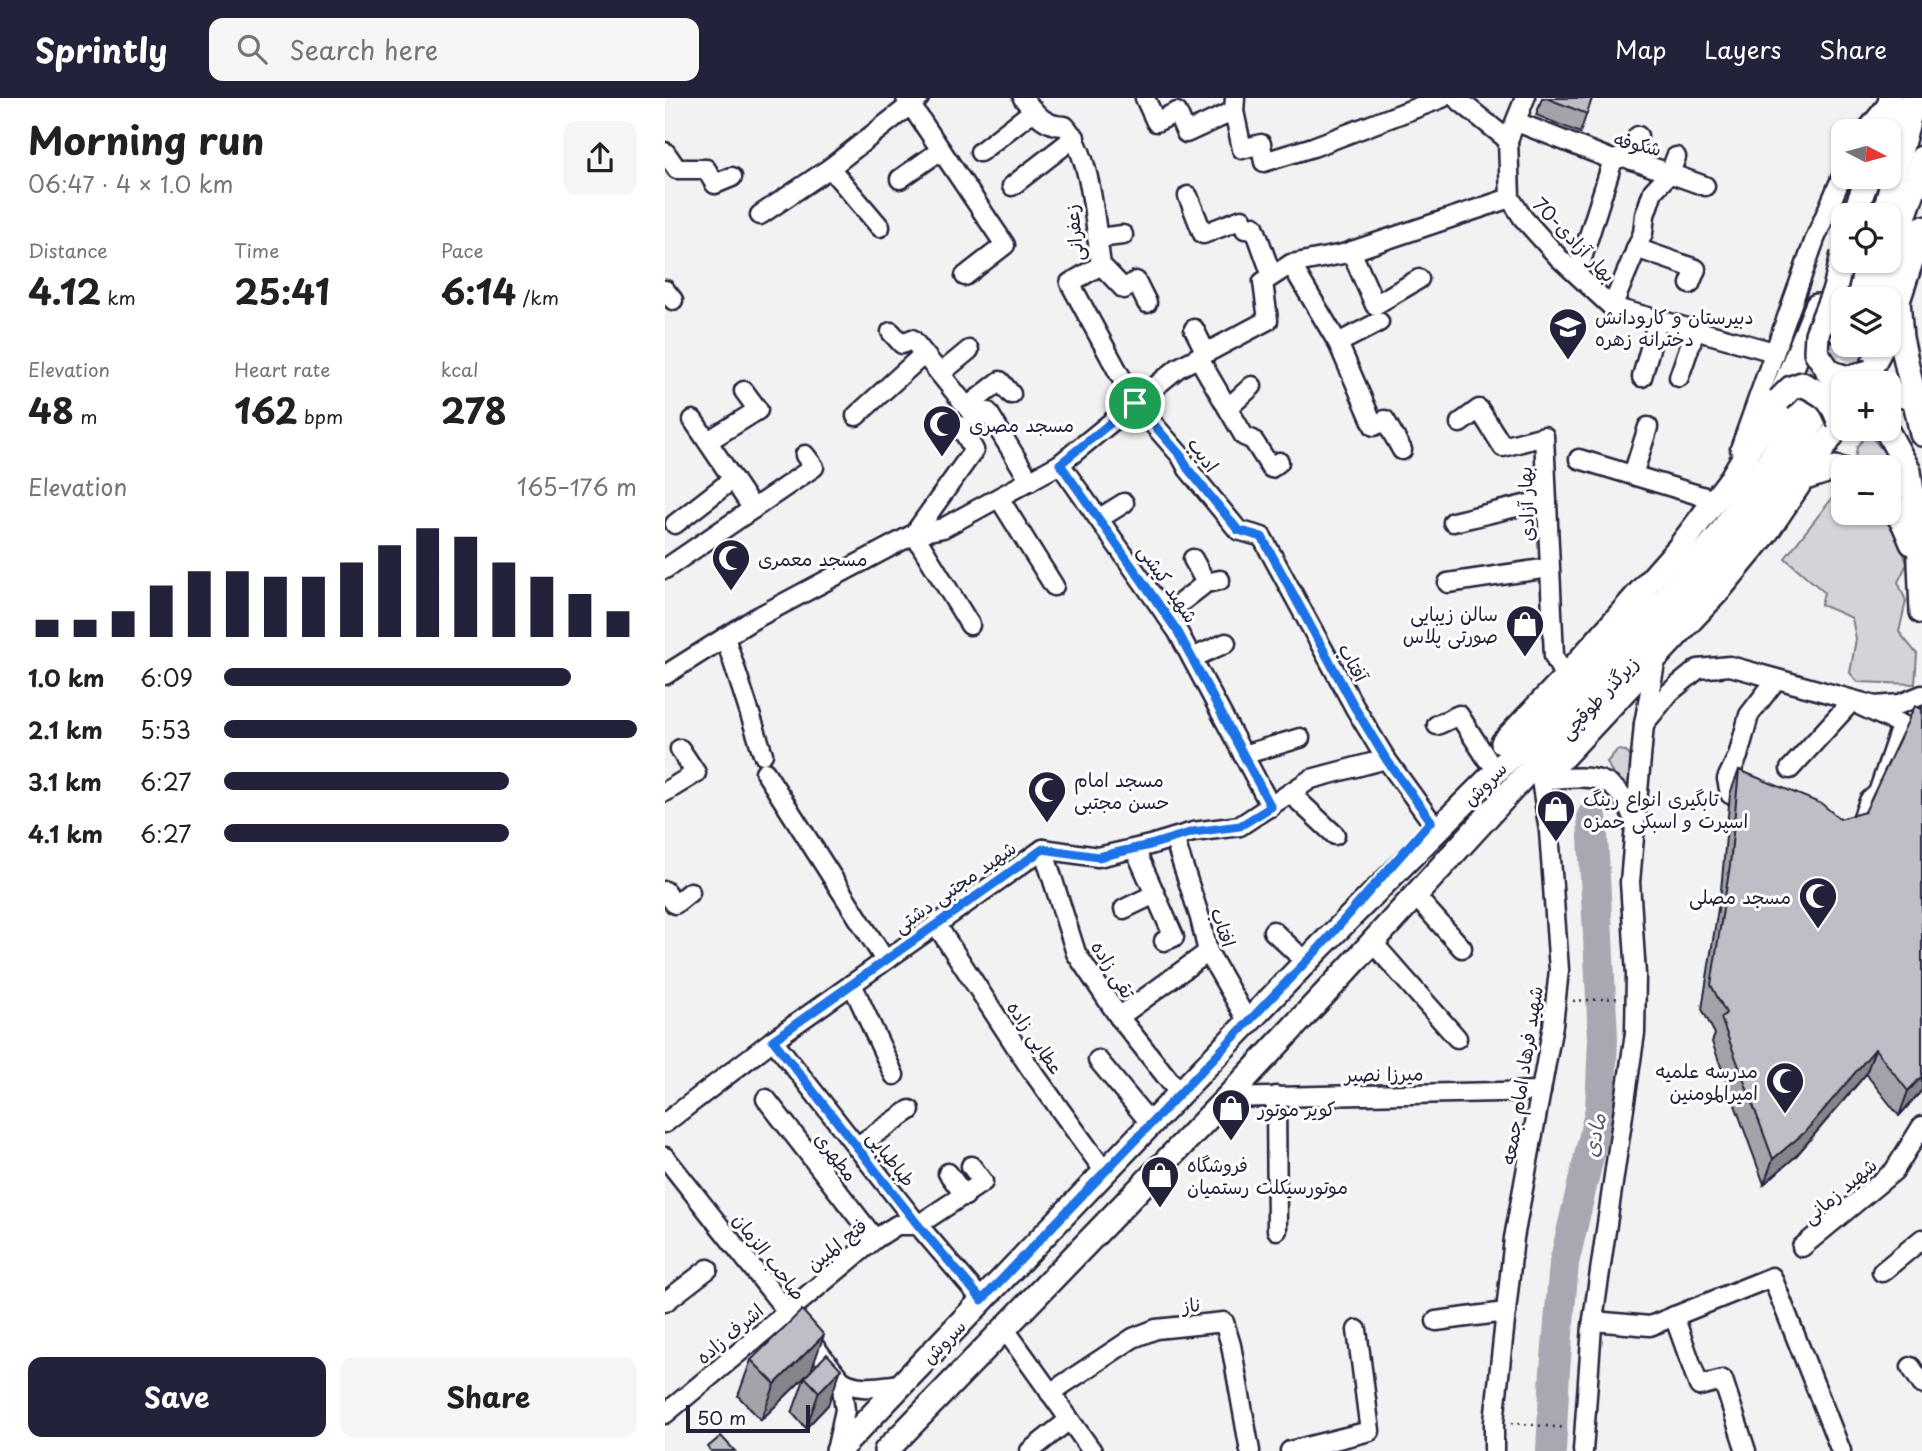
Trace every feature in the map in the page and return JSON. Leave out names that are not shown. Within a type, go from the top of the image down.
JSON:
[{"type":"main road","points":[[1887,119],[1891,98]]},
{"type":"main road","points":[[1887,203],[1914,98]]},
{"type":"main road","points":[[1879,287],[1914,189],[1922,158]]},
{"type":"main road","points":[[1901,291],[1922,228]]},
{"type":"main road","points":[[1314,954],[1431,821],[1565,678],[1679,548],[1719,496],[1779,400],[1832,273]]},
{"type":"main road","points":[[1831,376],[1816,352],[1817,334],[1839,273]]},
{"type":"main road","points":[[1901,338],[1922,434]]},
{"type":"main road","points":[[1779,400],[1791,388],[1802,384],[1824,395],[1831,403]]},
{"type":"main road","points":[[1901,395],[1915,400]]},
{"type":"main road","name":"سروش","points":[[837,1451],[1314,954],[1591,677],[1668,595],[1727,524],[1814,399]]},
{"type":"main road","name":"زیرگذر طوقچی","points":[[1348,969],[1601,692],[1681,610],[1735,545],[1786,469],[1814,399]]},
{"type":"main road","points":[[1348,969],[1541,779],[1718,591],[1766,533],[1831,437]]},
{"type":"main road","points":[[1893,441],[1909,471],[1919,539],[1922,612]]},
{"type":"main road","points":[[1805,478],[1831,470]]},
{"type":"main road","points":[[1901,520],[1920,562]]},
{"type":"main road","name":"سروش","points":[[886,1451],[1348,969]]},
{"type":"street","points":[[1145,98],[1156,122],[1177,111],[1186,133],[1235,104],[1242,149],[1261,144],[1264,162],[1313,147],[1442,98]]},
{"type":"street","points":[[1456,98],[1508,140]]},
{"type":"street","points":[[665,675],[754,619],[914,534],[943,528],[1060,464],[1178,368],[1268,320],[1263,282],[1291,264],[1352,251],[1510,198],[1508,140],[1525,98]]},
{"type":"street","points":[[1875,119],[1891,98]]},
{"type":"street","points":[[760,215],[830,168],[912,100],[941,150],[1005,245],[965,276]]},
{"type":"street","points":[[980,152],[1028,104],[1053,126],[1065,126],[1075,137],[1012,186]]},
{"type":"street","name":"شکوفه","points":[[1517,122],[1613,160],[1624,157],[1673,165],[1705,186]]},
{"type":"street","points":[[1632,160],[1638,136]]},
{"type":"street","name":"زعفرانی","points":[[1075,137],[1086,168],[1101,265],[1070,283],[1135,403]]},
{"type":"street","points":[[900,179],[941,150]]},
{"type":"street","points":[[665,152],[677,170],[706,169],[715,184],[732,177]]},
{"type":"street","points":[[1577,274],[1613,160]]},
{"type":"street","name":"شکوفه","points":[[1612,307],[1643,233],[1645,215],[1653,191],[1673,165]]},
{"type":"street","points":[[830,168],[880,227]]},
{"type":"street","points":[[1579,459],[1719,496],[1746,436],[1815,239],[1837,189]]},
{"type":"street","points":[[1188,196],[1203,234],[1242,219],[1245,229],[1254,226],[1272,276]]},
{"type":"street","name":"70-بهار آزادی","points":[[1510,198],[1523,218],[1612,307],[1774,352]]},
{"type":"street","points":[[1097,238],[1123,235]]},
{"type":"street","points":[[1636,248],[1696,269],[1690,284]]},
{"type":"street","points":[[1352,251],[1375,305],[1419,279]]},
{"type":"street","points":[[1291,264],[1338,343],[1374,426],[1385,420],[1402,450]]},
{"type":"street","points":[[1101,265],[1124,289],[1136,281],[1147,303]]},
{"type":"street","points":[[1642,377],[1658,320]]},
{"type":"street","points":[[1338,343],[1379,322]]},
{"type":"street","points":[[1194,329],[1202,355],[1244,436],[1253,440],[1271,468],[1279,462]]},
{"type":"street","points":[[1679,377],[1695,331]]},
{"type":"street","points":[[891,332],[902,344],[912,339],[974,416],[988,412],[1030,481]]},
{"type":"street","points":[[940,374],[969,350]]},
{"type":"street","points":[[856,416],[924,354]]},
{"type":"street","points":[[967,407],[1000,382],[1011,394]]},
{"type":"street","points":[[1229,408],[1252,386]]},
{"type":"street","points":[[708,442],[758,410],[744,391]]},
{"type":"street","name":"ادیب","points":[[1135,403],[1181,456],[1188,469],[1238,530]]},
{"type":"street","name":"بهار آزادی","points":[[1460,423],[1479,409],[1503,447],[1544,436],[1554,656],[1565,678]]},
{"type":"street","points":[[693,420],[753,509]]},
{"type":"street","points":[[914,534],[974,450],[960,426]]},
{"type":"street","points":[[1633,475],[1648,427]]},
{"type":"street","points":[[665,569],[814,467],[805,455]]},
{"type":"street","name":"شهید کیشی","points":[[1060,464],[1166,614],[1271,807]]},
{"type":"street","points":[[675,524],[733,480]]},
{"type":"street","points":[[999,498],[1053,586]]},
{"type":"street","points":[[1453,522],[1545,500]]},
{"type":"street","points":[[1100,518],[1124,503]]},
{"type":"street","name":"آفتاب","points":[[1238,530],[1262,537],[1355,708],[1386,759],[1431,821]]},
{"type":"street","points":[[914,534],[970,625]]},
{"type":"street","points":[[1166,614],[1213,582],[1193,559]]},
{"type":"street","points":[[1448,583],[1549,568]]},
{"type":"street","points":[[725,637],[764,763],[885,960]]},
{"type":"street","points":[[1192,658],[1226,643]]},
{"type":"street","points":[[1583,1451],[1593,1321],[1635,1033],[1636,975],[1630,882],[1644,724],[1655,659]]},
{"type":"street","points":[[1644,724],[1670,692],[1697,669],[1730,666],[1875,706],[1900,704],[1922,695]]},
{"type":"street","points":[[1730,794],[1727,779],[1738,756],[1749,715],[1776,680]]},
{"type":"street","points":[[1853,700],[1866,710],[1922,734]]},
{"type":"street","points":[[1790,769],[1853,700]]},
{"type":"street","points":[[1437,725],[1459,715],[1487,760]]},
{"type":"street","points":[[1856,837],[1869,801],[1878,793],[1902,726]]},
{"type":"street","points":[[1243,755],[1300,737]]},
{"type":"street","points":[[665,792],[696,773],[680,749]]},
{"type":"street","name":"شهید مجتبی دشتی","points":[[665,1123],[773,1040],[1043,849],[1098,857],[1193,832],[1240,826],[1311,779],[1386,759]]},
{"type":"street","points":[[1541,779],[1599,779],[1612,784],[1627,801],[1634,821]]},
{"type":"street","name":"شهید فرهاد امام جمعه","points":[[1494,1451],[1494,1422],[1514,1238],[1556,1002],[1559,970],[1549,831],[1541,779]]},
{"type":"street","points":[[1290,793],[1335,835]]},
{"type":"street","name":"افتاب","points":[[1174,838],[1208,952],[1248,1022]]},
{"type":"street","name":"تقی زاده","points":[[1043,849],[1076,953],[1119,1017],[1180,1094]]},
{"type":"street","points":[[1135,849],[1174,937],[1164,941]]},
{"type":"street","points":[[665,891],[675,904],[690,892]]},
{"type":"street","points":[[1123,909],[1155,894]]},
{"type":"street","points":[[1419,900],[1462,948]]},
{"type":"street","name":"عطایی زاده","points":[[936,924],[1030,1068],[1105,1172]]},
{"type":"street","points":[[1273,931],[1314,954]]},
{"type":"street","points":[[1374,944],[1458,1038]]},
{"type":"street","points":[[1119,1017],[1208,952]]},
{"type":"street","points":[[852,984],[894,1075]]},
{"type":"street","name":"طباطبایی","points":[[773,1040],[918,1225],[982,1300]]},
{"type":"street","points":[[1098,1060],[1151,1124]]},
{"type":"street","name":"میرزا نصیر","points":[[1227,1098],[1541,1091]]},
{"type":"street","points":[[1276,1096],[1277,1230]]},
{"type":"street","name":"مطهری","points":[[766,1099],[875,1238]]},
{"type":"street","points":[[856,1147],[910,1110]]},
{"type":"street","name":"شهید زمانی","points":[[1803,1247],[1894,1171],[1922,1126]]},
{"type":"street","points":[[1903,1156],[1922,1153]]},
{"type":"street","name":"صاحب الزمان","points":[[665,1157],[841,1380]]},
{"type":"street","points":[[949,1173],[965,1196],[983,1182],[971,1166]]},
{"type":"street","points":[[850,1451],[1084,1207],[1083,1195]]},
{"type":"street","name":"فتح المبین","points":[[787,1311],[875,1238],[897,1225],[918,1225],[965,1196]]},
{"type":"street","points":[[876,1451],[1091,1227],[1105,1223]]},
{"type":"street","points":[[1882,1272],[1922,1239]]},
{"type":"street","points":[[665,1302],[708,1269]]},
{"type":"street","points":[[1593,1321],[1650,1326],[1772,1277],[1842,1451]]},
{"type":"street","name":"اشرف زاده","points":[[665,1414],[787,1311]]},
{"type":"street","points":[[1436,1321],[1506,1312]]},
{"type":"street","points":[[1674,1316],[1699,1386],[1723,1380],[1746,1451]]},
{"type":"street","name":"ناز","points":[[1050,1392],[1133,1338],[1156,1329],[1224,1322],[1231,1345],[1250,1451]]},
{"type":"street","points":[[1004,1328],[1092,1451]]},
{"type":"street","points":[[1290,1451],[1356,1443],[1370,1431],[1357,1330]]},
{"type":"street","points":[[1911,1367],[1922,1384]]},
{"type":"street","points":[[841,1380],[857,1387],[902,1384]]},
{"type":"street","points":[[837,1451],[845,1410],[841,1380]]},
{"type":"street","points":[[1030,1451],[1069,1419]]},
{"type":"path","points":[[1556,1002],[1635,997]]},
{"type":"path","points":[[1494,1422],[1585,1429]]},
{"type":"shaded area","points":[[1862,441],[1875,441],[1887,455],[1856,455]]},
{"type":"shaded area","points":[[1831,500],[1831,525],[1895,525],[1907,564],[1898,582],[1906,601],[1899,632],[1917,654],[1915,684],[1858,682],[1850,673],[1856,639],[1852,618],[1821,605],[1824,592],[1785,558]]},
{"type":"shaded area","points":[[1617,750],[1626,751],[1633,760],[1631,794],[1618,778],[1614,777],[1607,762]]},
{"type":"building","points":[[1546,98],[1592,98],[1587,114]]},
{"type":"building","name":"مسجد مصلی","points":[[1915,706],[1922,709],[1922,1076],[1908,1091],[1875,1049],[1805,1132],[1773,1159],[1721,1018],[1726,1013],[1711,985],[1730,865],[1739,770],[1822,804],[1840,819],[1865,812]]},
{"type":"building","points":[[802,1310],[824,1335],[775,1384],[751,1360]]},
{"type":"building","points":[[827,1354],[841,1369],[819,1392],[805,1377]]},
{"type":"building","points":[[721,1436],[735,1451],[711,1451],[708,1447]]},
{"type":"waterway","name":"مادی","points":[[1551,1451],[1564,1263],[1600,1109],[1603,1038],[1592,816]]},
{"type":"tunnel","points":[[1807,393],[1831,349]]},
{"type":"tunnel","points":[[1842,371],[1850,357]]},
{"type":"place","name":"دبیرستان و کارودانش دخترانه زهره","points":[[1568,361]]},
{"type":"place","name":"مسجد مصری","points":[[942,458]]},
{"type":"place","name":"مسجد معمری","points":[[731,592]]},
{"type":"place","name":"سالن زیبایی صورتی پلاس","points":[[1525,658]]},
{"type":"place","name":"مسجد امام حسن مجتبی","points":[[1047,824]]},
{"type":"place","name":"تابگیری انواع رینگ اسپرت و اسبکی حمزه","points":[[1556,843]]},
{"type":"place","name":"مسجد مصلی","points":[[1818,930]]},
{"type":"place","name":"مدرسه علمیه امیرالمومنین","points":[[1785,1115]]},
{"type":"place","name":"کویر موتور","points":[[1231,1142]]},
{"type":"place","name":"فروشگاه موتورسیکلت رستمیان","points":[[1160,1209]]},
{"type":"route","points":[[1135,403],[1181,456],[1188,469],[1238,530],[1262,537],[1355,708],[1386,759],[1431,821],[1321,946],[982,1300],[918,1225],[773,1040],[1043,849],[1098,857],[1193,832],[1240,826],[1271,807],[1178,632],[1060,464],[1135,403]]}]
